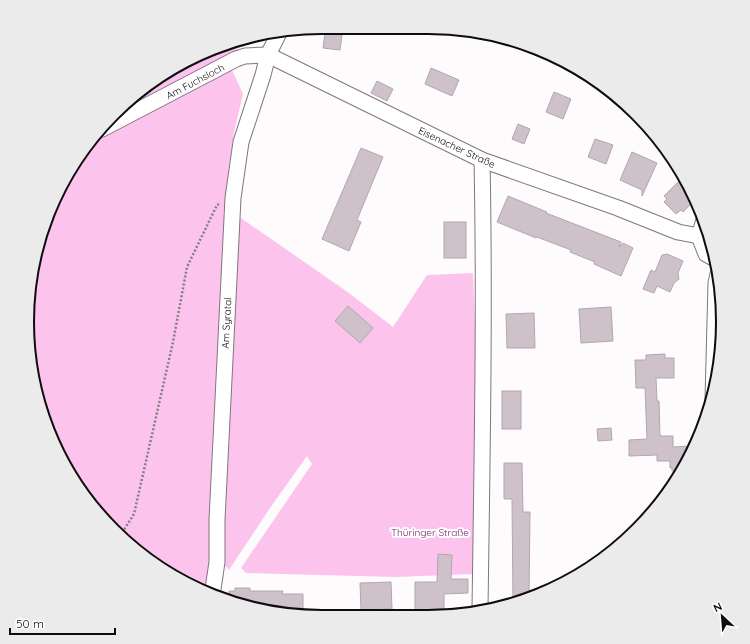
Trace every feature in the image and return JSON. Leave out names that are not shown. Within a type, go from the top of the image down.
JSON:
[{"type":"street","points":[[268,55],[277,38]]},
{"type":"street","name":"Am Fuchsloch","points":[[113,123],[236,59],[245,56],[268,55]]},
{"type":"street","name":"Eisenacher Straße","points":[[268,55],[482,160],[618,208],[678,232],[699,236]]},
{"type":"street","name":"Am Syratal","points":[[213,588],[217,562],[233,198],[241,142],[268,55]]},
{"type":"street","points":[[480,605],[483,349],[482,160]]},
{"type":"street","points":[[701,229],[699,236],[708,255]]},
{"type":"street","points":[[714,360],[715,309]]},
{"type":"path","points":[[123,531],[134,514],[173,342],[187,267],[217,205],[233,198]]},
{"type":"green space","name":"Thüringer Straße","points":[[241,46],[233,53],[232,70],[243,94],[234,132],[229,166],[226,212],[238,216],[349,293],[393,327],[427,275],[473,273],[476,354],[474,574],[396,577],[246,573],[241,568],[312,464],[307,456],[229,570],[224,564],[209,561],[206,585],[162,561],[132,539],[118,526],[105,512],[73,466],[49,415],[36,360],[34,322],[36,284],[49,229],[56,212],[73,178],[105,132],[132,105],[162,83],[195,64],[229,49]]},
{"type":"building","points":[[325,34],[342,35],[340,50],[323,48]]},
{"type":"building","points":[[431,68],[459,80],[452,96],[425,84]]},
{"type":"building","points":[[377,81],[393,89],[387,101],[371,93]]},
{"type":"building","points":[[554,92],[571,99],[563,119],[546,112]]},
{"type":"building","points":[[518,124],[530,129],[524,144],[512,139]]},
{"type":"building","points":[[595,139],[613,145],[606,164],[588,157]]},
{"type":"building","points":[[361,148],[383,157],[357,220],[361,222],[349,251],[322,239]]},
{"type":"building","points":[[632,152],[657,163],[642,196],[642,190],[620,180]]},
{"type":"building","points":[[679,181],[690,205],[683,212],[681,210],[676,214],[664,202],[667,199],[664,196]]},
{"type":"building","points":[[508,196],[547,212],[546,213],[621,242],[619,247],[623,243],[633,248],[621,276],[594,264],[595,262],[570,252],[571,250],[497,222]]},
{"type":"building","points":[[444,222],[466,222],[466,258],[444,258]]},
{"type":"building","points":[[667,254],[683,261],[678,273],[679,279],[674,283],[670,292],[657,286],[654,293],[643,289],[651,270],[655,272],[662,255]]},
{"type":"building","points":[[348,306],[373,328],[360,343],[335,321]]},
{"type":"building","points":[[611,307],[613,341],[581,343],[579,309]]},
{"type":"building","points":[[534,313],[535,348],[507,348],[506,314]]},
{"type":"building","points":[[665,354],[665,358],[674,358],[674,378],[656,378],[657,401],[659,401],[660,436],[673,436],[673,447],[687,446],[674,471],[672,471],[672,468],[670,468],[670,461],[657,461],[657,455],[629,456],[629,440],[647,439],[645,388],[636,388],[635,360],[646,360],[646,355]]},
{"type":"building","points":[[502,391],[521,391],[521,429],[502,429]]},
{"type":"building","points":[[611,428],[612,440],[598,441],[597,429]]},
{"type":"building","points":[[504,463],[522,463],[523,512],[530,512],[529,592],[513,597],[512,499],[504,499]]},
{"type":"building","points":[[438,554],[452,555],[451,579],[468,579],[468,593],[444,594],[444,609],[415,610],[415,582],[437,582]]},
{"type":"building","points":[[391,582],[392,609],[361,610],[360,583]]},
{"type":"building","points":[[235,588],[250,588],[250,591],[283,591],[282,594],[303,594],[303,609],[284,608],[229,595],[229,591],[235,591]]}]
